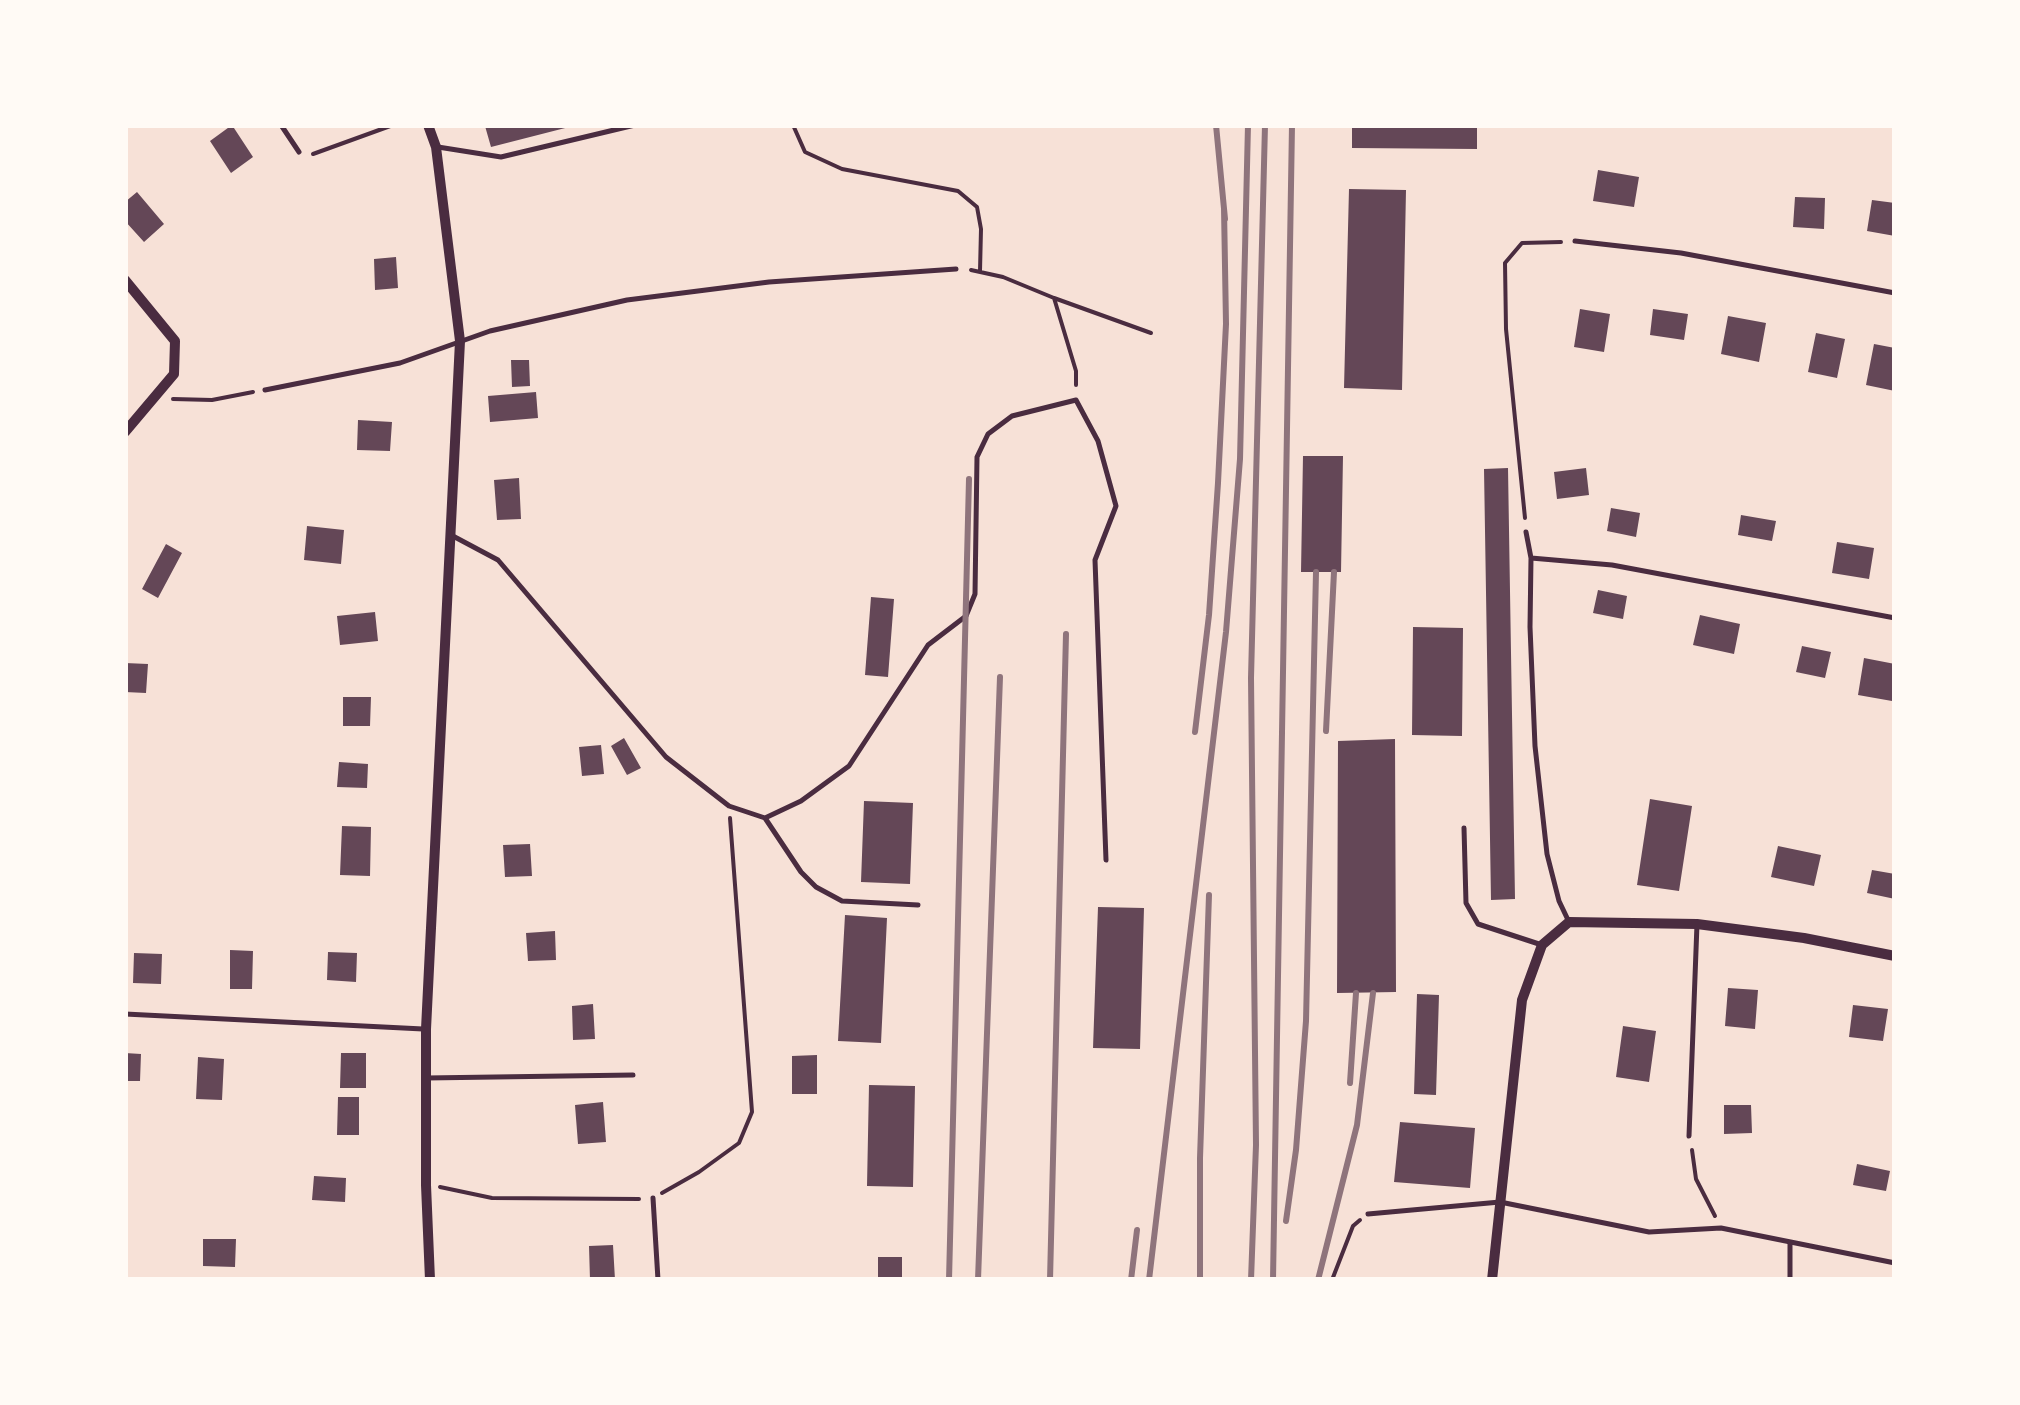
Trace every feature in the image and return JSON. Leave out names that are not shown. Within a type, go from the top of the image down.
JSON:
[{"type":"street","points":[[428,125],[436,147],[460,341],[426,1029],[430,1280]]},
{"type":"street","points":[[125,280],[175,341],[174,374],[154,398],[129,417],[125,432]]},
{"type":"street","points":[[1492,1280],[1522,1000],[1542,946],[1569,922],[1697,924],[1804,938],[1895,956]]},
{"type":"lane","points":[[281,125],[299,152]]},
{"type":"lane","points":[[436,147],[500,157],[635,125]]},
{"type":"lane","points":[[1575,241],[1681,253],[1895,292]]},
{"type":"lane","points":[[265,390],[400,363],[460,341],[626,300],[769,282],[956,269]]},
{"type":"lane","points":[[765,818],[801,801],[849,766],[928,644],[966,616],[975,594],[976,457],[988,434],[1012,416],[1076,400],[1098,442],[1116,506],[1095,560],[1106,860]]},
{"type":"lane","points":[[1526,532],[1531,558],[1535,746],[1548,854],[1559,901],[1569,922]]},
{"type":"lane","points":[[451,535],[498,560],[666,757],[729,806],[765,818],[801,872],[816,887],[842,901],[918,905]]},
{"type":"lane","points":[[1531,558],[1612,565],[1895,618]]},
{"type":"lane","points":[[1464,828],[1466,903],[1478,924],[1542,946]]},
{"type":"lane","points":[[1689,1136],[1697,924]]},
{"type":"lane","points":[[125,1014],[426,1029]]},
{"type":"lane","points":[[426,1078],[632,1075]]},
{"type":"lane","points":[[653,1198],[658,1280]]},
{"type":"lane","points":[[1368,1214],[1500,1202],[1649,1232],[1721,1228],[1895,1263]]},
{"type":"lane","points":[[1790,1242],[1790,1280]]},
{"type":"path","points":[[299,152],[318,154],[392,125]]},
{"type":"path","points":[[793,125],[805,152],[842,169],[958,191],[977,208],[980,271]]},
{"type":"path","points":[[1526,532],[1506,329],[1505,263],[1522,243],[1575,241]]},
{"type":"path","points":[[956,269],[980,271],[1151,333]]},
{"type":"path","points":[[1054,298],[1076,371],[1076,400]]},
{"type":"path","points":[[154,398],[212,400],[265,390]]},
{"type":"path","points":[[426,1185],[492,1198],[653,1198],[739,1143],[752,1112],[729,806]]},
{"type":"path","points":[[1689,1136],[1696,1180],[1721,1228]]},
{"type":"path","points":[[1332,1280],[1352,1226],[1368,1214]]},
{"type":"building","points":[[232,125],[253,157],[231,173],[210,141]]},
{"type":"building","points":[[1352,125],[1477,125],[1477,149],[1352,148]]},
{"type":"building","points":[[485,126],[573,126],[491,147]]},
{"type":"building","points":[[1598,170],[1639,177],[1634,207],[1593,201]]},
{"type":"building","points":[[1349,189],[1406,190],[1402,390],[1344,388]]},
{"type":"building","points":[[137,192],[164,224],[144,242],[125,221],[125,202]]},
{"type":"building","points":[[1795,197],[1825,198],[1824,229],[1793,227]]},
{"type":"building","points":[[1872,200],[1895,203],[1895,236],[1867,231]]},
{"type":"building","points":[[396,257],[398,288],[375,290],[374,259]]},
{"type":"building","points":[[1580,309],[1610,314],[1604,352],[1574,347]]},
{"type":"building","points":[[1653,309],[1688,314],[1684,340],[1650,335]]},
{"type":"building","points":[[1728,316],[1766,323],[1759,362],[1721,354]]},
{"type":"building","points":[[1816,333],[1845,339],[1837,378],[1808,372]]},
{"type":"building","points":[[1874,344],[1895,348],[1895,391],[1866,385]]},
{"type":"building","points":[[511,360],[529,360],[530,386],[512,387]]},
{"type":"building","points":[[536,392],[538,418],[490,422],[488,396]]},
{"type":"building","points":[[358,420],[392,422],[390,451],[357,450]]},
{"type":"building","points":[[1303,456],[1343,456],[1341,572],[1301,572]]},
{"type":"building","points":[[1508,468],[1515,899],[1491,900],[1484,469]]},
{"type":"building","points":[[1586,468],[1589,495],[1557,499],[1554,472]]},
{"type":"building","points":[[519,478],[521,519],[497,520],[494,480]]},
{"type":"building","points":[[1611,508],[1640,513],[1636,537],[1607,531]]},
{"type":"building","points":[[1741,515],[1776,521],[1772,541],[1738,535]]},
{"type":"building","points":[[307,526],[344,530],[341,564],[304,560]]},
{"type":"building","points":[[1837,542],[1874,548],[1869,579],[1832,573]]},
{"type":"building","points":[[166,544],[182,553],[158,598],[142,589]]},
{"type":"building","points":[[1598,590],[1627,596],[1623,619],[1593,613]]},
{"type":"building","points":[[871,597],[894,599],[888,677],[865,675]]},
{"type":"building","points":[[375,612],[378,641],[340,645],[337,616]]},
{"type":"building","points":[[1700,615],[1740,624],[1734,654],[1693,645]]},
{"type":"building","points":[[1413,627],[1463,628],[1462,736],[1412,735]]},
{"type":"building","points":[[1802,646],[1831,652],[1825,678],[1796,672]]},
{"type":"building","points":[[1864,658],[1895,664],[1892,701],[1858,695]]},
{"type":"building","points":[[125,663],[148,664],[146,693],[125,692]]},
{"type":"building","points":[[343,697],[371,697],[370,726],[343,726]]},
{"type":"building","points":[[624,738],[641,768],[627,775],[611,746]]},
{"type":"building","points":[[1395,739],[1396,992],[1337,993],[1338,741]]},
{"type":"building","points":[[601,745],[604,774],[582,776],[579,747]]},
{"type":"building","points":[[339,762],[368,764],[367,788],[337,787]]},
{"type":"building","points":[[1650,799],[1692,806],[1679,891],[1637,885]]},
{"type":"building","points":[[864,801],[913,803],[910,884],[861,882]]},
{"type":"building","points":[[342,826],[371,827],[370,876],[340,875]]},
{"type":"building","points":[[530,844],[532,876],[505,877],[503,845]]},
{"type":"building","points":[[1778,846],[1821,855],[1814,886],[1771,877]]},
{"type":"building","points":[[1872,870],[1895,874],[1895,899],[1867,893]]},
{"type":"building","points":[[1098,907],[1144,908],[1140,1049],[1093,1048]]},
{"type":"building","points":[[845,915],[887,918],[881,1043],[838,1041]]},
{"type":"building","points":[[555,931],[556,960],[528,961],[526,933]]},
{"type":"building","points":[[230,950],[253,951],[252,989],[230,989]]},
{"type":"building","points":[[328,952],[357,953],[356,982],[327,980]]},
{"type":"building","points":[[134,953],[162,954],[161,984],[133,983]]},
{"type":"building","points":[[1728,988],[1758,990],[1755,1029],[1725,1026]]},
{"type":"building","points":[[1417,994],[1439,995],[1436,1095],[1414,1094]]},
{"type":"building","points":[[593,1004],[595,1039],[573,1040],[572,1006]]},
{"type":"building","points":[[1853,1005],[1888,1009],[1883,1041],[1849,1037]]},
{"type":"building","points":[[1623,1026],[1656,1031],[1649,1082],[1616,1077]]},
{"type":"building","points":[[125,1053],[141,1054],[140,1081],[125,1081]]},
{"type":"building","points":[[341,1053],[366,1053],[366,1088],[340,1088]]},
{"type":"building","points":[[817,1055],[817,1094],[792,1094],[792,1056]]},
{"type":"building","points":[[198,1057],[224,1059],[222,1100],[196,1099]]},
{"type":"building","points":[[869,1085],[915,1086],[913,1187],[867,1186]]},
{"type":"building","points":[[338,1097],[359,1097],[359,1135],[337,1135]]},
{"type":"building","points":[[603,1102],[606,1142],[578,1144],[575,1105]]},
{"type":"building","points":[[1724,1105],[1751,1105],[1752,1133],[1724,1134]]},
{"type":"building","points":[[1400,1122],[1475,1128],[1470,1188],[1394,1182]]},
{"type":"building","points":[[1857,1164],[1890,1171],[1886,1191],[1853,1185]]},
{"type":"building","points":[[314,1176],[346,1178],[345,1202],[312,1200]]},
{"type":"building","points":[[203,1239],[236,1239],[235,1267],[203,1266]]},
{"type":"building","points":[[613,1245],[615,1280],[590,1280],[589,1246]]},
{"type":"building","points":[[878,1257],[902,1257],[902,1280],[878,1280]]},
{"type":"railway","points":[[1216,125],[1225,219]]},
{"type":"railway","points":[[1149,1280],[1226,632],[1240,459],[1248,125]]},
{"type":"railway","points":[[1251,1280],[1256,1145],[1251,678],[1265,125]]},
{"type":"railway","points":[[1273,1280],[1292,125]]},
{"type":"railway","points":[[1195,732],[1209,615],[1218,483],[1226,324],[1224,208]]},
{"type":"railway","points":[[949,1280],[969,479]]},
{"type":"railway","points":[[1286,1221],[1306,1021],[1316,572]]},
{"type":"railway","points":[[1326,731],[1334,572]]},
{"type":"railway","points":[[1050,1280],[1066,634]]},
{"type":"railway","points":[[978,1280],[1000,677]]},
{"type":"railway","points":[[1200,1280],[1209,895]]},
{"type":"railway","points":[[1350,1083],[1356,993]]},
{"type":"railway","points":[[1318,1280],[1357,1125],[1373,993]]},
{"type":"railway","points":[[1131,1280],[1137,1230]]}]
